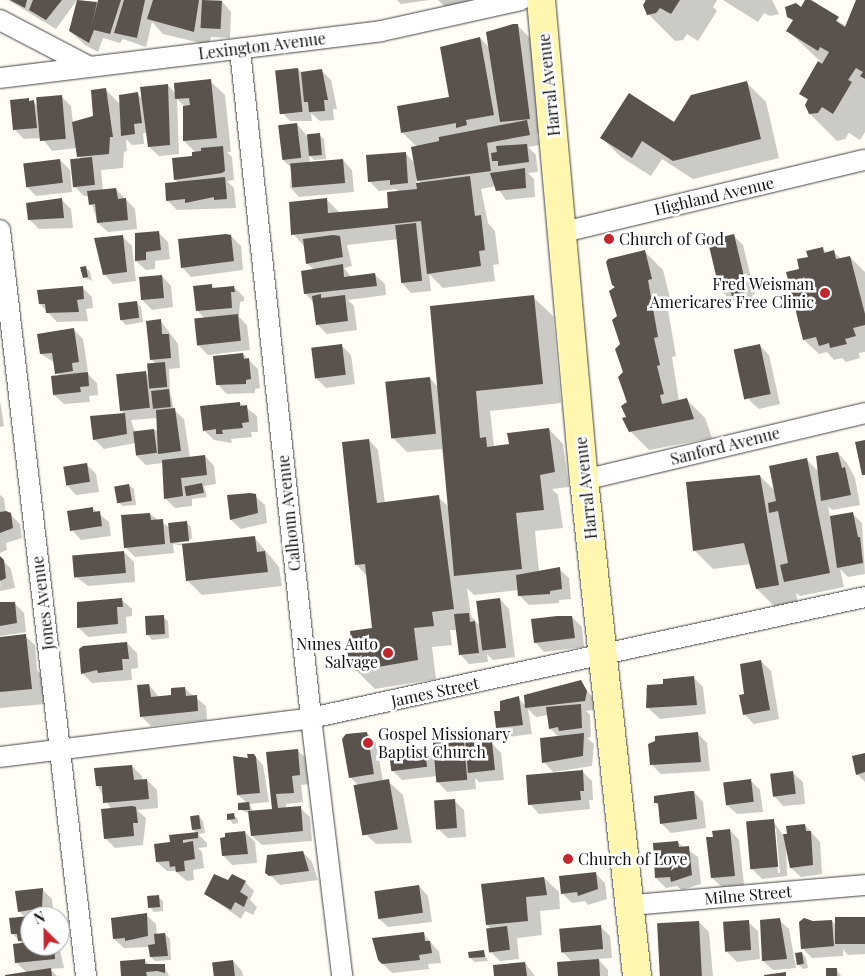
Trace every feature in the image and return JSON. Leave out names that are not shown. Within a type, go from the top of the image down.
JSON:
[{"type":"street","name":"Lexington Avenue","points":[[0,78],[88,66],[240,50],[381,31],[521,0]]},
{"type":"street","name":"Harral Avenue","points":[[541,0],[564,232],[584,480],[632,905],[637,976]]},
{"type":"street","points":[[0,20],[88,66]]},
{"type":"street","name":"Calhoun Avenue","points":[[240,50],[311,718],[342,976]]},
{"type":"street","name":"Highland Avenue","points":[[564,232],[865,160]]},
{"type":"street","name":"Jones Avenue","points":[[0,230],[86,976]]},
{"type":"street","name":"Sanford Avenue","points":[[584,480],[865,413]]},
{"type":"street","name":"James Street","points":[[0,757],[311,718],[604,656],[865,597]]},
{"type":"street","name":"Milne Street","points":[[632,905],[865,885]]},
{"type":"building","points":[[10,0],[27,0],[25,8]]},
{"type":"building","points":[[33,0],[62,0],[46,20],[29,10]]},
{"type":"building","points":[[77,0],[97,2],[92,25],[98,0],[121,0],[110,34],[94,30],[89,43],[69,31]]},
{"type":"building","points":[[124,0],[145,0],[137,38],[114,33]]},
{"type":"building","points":[[153,0],[199,0],[194,32],[147,19]]},
{"type":"building","points":[[202,0],[222,1],[221,29],[201,28]]},
{"type":"building","points":[[646,0],[680,0],[671,14],[660,8],[656,13],[647,15],[643,5]]},
{"type":"building","points":[[805,0],[811,0],[839,17],[836,21],[845,27],[856,0],[865,0],[865,79],[860,76],[863,72],[856,68],[848,80],[852,82],[833,114],[822,107],[818,113],[809,114],[805,105],[808,99],[799,94],[818,61],[822,64],[829,52],[820,47],[818,51],[786,31],[793,20],[787,17],[785,7],[796,3],[801,7]]},
{"type":"building","points":[[518,24],[530,119],[500,122],[486,32]]},
{"type":"building","points":[[480,37],[494,115],[466,120],[467,125],[456,128],[456,123],[401,133],[397,106],[449,97],[440,47]]},
{"type":"building","points":[[298,68],[303,112],[280,114],[275,70]]},
{"type":"building","points":[[322,69],[328,100],[324,100],[325,111],[309,112],[308,102],[304,102],[301,72]]},
{"type":"building","points":[[211,79],[217,138],[183,141],[183,106],[190,105],[189,98],[175,99],[174,83]]},
{"type":"building","points":[[747,81],[761,139],[673,161],[642,141],[632,158],[600,138],[629,93],[674,122],[691,95]]},
{"type":"building","points":[[168,84],[170,145],[148,147],[140,87]]},
{"type":"building","points":[[106,88],[113,137],[110,137],[109,154],[77,157],[72,122],[93,116],[91,90]]},
{"type":"building","points":[[138,92],[142,123],[134,124],[135,134],[121,136],[119,95]]},
{"type":"building","points":[[62,95],[66,139],[40,141],[36,97]]},
{"type":"building","points":[[29,98],[29,101],[34,100],[37,128],[13,130],[10,100]]},
{"type":"building","points":[[527,120],[530,135],[487,143],[491,171],[417,181],[411,147],[439,141],[439,137]]},
{"type":"building","points":[[297,123],[301,158],[282,160],[278,125]]},
{"type":"building","points":[[320,133],[322,155],[309,156],[307,134]]},
{"type":"building","points":[[527,144],[529,162],[498,166],[498,161],[492,161],[491,153],[497,152],[496,146]]},
{"type":"building","points":[[223,146],[225,171],[174,180],[172,158],[192,156],[192,152],[201,151],[201,148]]},
{"type":"building","points":[[406,152],[408,183],[390,185],[390,180],[368,182],[366,155]]},
{"type":"building","points":[[92,157],[95,185],[73,187],[70,159]]},
{"type":"building","points":[[60,159],[63,183],[26,187],[23,164]]},
{"type":"building","points":[[343,159],[345,183],[292,188],[290,164]]},
{"type":"building","points":[[525,168],[526,188],[496,191],[490,173]]},
{"type":"building","points":[[470,176],[475,216],[481,215],[485,250],[479,251],[481,266],[427,274],[421,221],[291,235],[289,202],[327,198],[328,213],[388,208],[387,192],[417,189],[416,183]]},
{"type":"building","points":[[225,177],[227,199],[214,200],[214,197],[185,203],[185,199],[166,201],[165,183]]},
{"type":"building","points":[[116,188],[118,199],[126,198],[128,220],[97,223],[95,204],[89,205],[87,191]]},
{"type":"building","points":[[62,198],[64,218],[28,220],[26,203]]},
{"type":"building","points":[[416,223],[422,281],[401,283],[395,225]]},
{"type":"building","points":[[159,231],[161,250],[146,252],[146,260],[135,261],[135,233]]},
{"type":"building","points":[[734,234],[746,285],[743,286],[745,292],[732,296],[730,289],[720,292],[709,246],[710,240]]},
{"type":"building","points":[[123,235],[127,272],[103,275],[94,238]]},
{"type":"building","points":[[231,235],[234,261],[181,268],[178,239]]},
{"type":"building","points":[[333,235],[340,236],[343,257],[306,264],[303,239]]},
{"type":"building","name":"Fred Weisman Americares Free Clinic","points":[[823,247],[824,253],[834,250],[836,259],[850,256],[865,314],[865,325],[853,328],[856,336],[845,339],[847,344],[830,348],[829,343],[819,346],[816,337],[803,340],[786,272],[799,269],[797,259],[808,257],[806,251]]},
{"type":"building","points":[[645,250],[652,279],[648,280],[658,337],[654,338],[660,365],[657,366],[664,394],[660,395],[662,404],[687,398],[694,419],[629,432],[622,418],[626,417],[621,406],[627,402],[618,377],[623,372],[615,349],[620,344],[612,320],[617,316],[609,291],[615,287],[612,285],[606,262],[608,259]]},
{"type":"building","points":[[343,264],[344,277],[375,273],[377,286],[304,294],[301,271]]},
{"type":"building","points":[[86,266],[88,277],[83,278],[80,267]]},
{"type":"building","points":[[162,275],[164,298],[141,300],[139,277]]},
{"type":"building","points":[[212,284],[212,288],[234,286],[235,292],[231,292],[232,308],[196,311],[193,286]]},
{"type":"building","points":[[83,286],[84,299],[77,300],[79,312],[46,313],[45,304],[39,304],[37,290]]},
{"type":"building","points":[[321,294],[321,298],[345,295],[348,321],[316,325],[312,296]]},
{"type":"building","points":[[534,295],[543,384],[476,391],[480,438],[486,437],[487,447],[509,444],[507,433],[549,428],[555,472],[540,475],[544,510],[516,513],[522,569],[454,576],[430,306]]},
{"type":"building","points":[[137,301],[139,318],[120,320],[118,303]]},
{"type":"building","points":[[238,314],[241,341],[197,345],[194,319]]},
{"type":"building","points":[[161,319],[162,334],[169,334],[171,358],[150,360],[146,321]]},
{"type":"building","points":[[74,328],[79,362],[72,363],[73,371],[55,374],[52,353],[40,354],[37,334]]},
{"type":"building","points":[[342,344],[346,375],[315,379],[311,348]]},
{"type":"building","points":[[760,344],[771,394],[744,399],[734,350]]},
{"type":"building","points":[[243,353],[244,359],[249,358],[251,379],[246,380],[246,384],[216,385],[213,356]]},
{"type":"building","points":[[165,362],[167,387],[149,388],[147,364]]},
{"type":"building","points":[[146,371],[150,408],[120,411],[116,374]]},
{"type":"building","points":[[88,372],[89,386],[80,387],[81,392],[53,395],[51,376]]},
{"type":"building","points":[[430,377],[436,434],[391,438],[385,382]]},
{"type":"building","points":[[169,389],[171,407],[153,409],[151,391]]},
{"type":"building","points":[[240,402],[240,406],[247,405],[249,422],[242,423],[243,428],[222,430],[223,434],[216,434],[216,429],[203,431],[200,406]]},
{"type":"building","points":[[175,408],[181,451],[158,454],[156,410]]},
{"type":"building","points":[[125,413],[127,434],[93,440],[90,416]]},
{"type":"building","points":[[154,429],[157,453],[136,455],[133,432]]},
{"type":"building","points":[[369,439],[377,503],[439,495],[454,609],[432,612],[434,626],[414,628],[418,660],[355,671],[354,664],[349,665],[347,648],[352,647],[350,631],[372,628],[365,564],[355,565],[342,442]]},
{"type":"building","points":[[865,440],[865,475],[862,475],[855,442]]},
{"type":"building","points":[[838,452],[842,468],[845,467],[851,495],[821,501],[816,456]]},
{"type":"building","points":[[205,455],[207,475],[181,478],[183,496],[164,499],[162,460]]},
{"type":"building","points":[[807,458],[830,573],[784,582],[780,565],[788,563],[778,511],[769,513],[768,503],[776,501],[769,466]]},
{"type":"building","points":[[87,463],[90,482],[66,486],[63,467]]},
{"type":"building","points":[[760,475],[779,585],[756,589],[744,543],[693,551],[686,482]]},
{"type":"building","points":[[202,483],[204,493],[186,496],[184,486]]},
{"type":"building","points":[[129,484],[132,501],[117,503],[114,487]]},
{"type":"building","points":[[256,494],[258,513],[230,520],[227,495]]},
{"type":"building","points":[[93,507],[93,512],[100,511],[102,526],[70,531],[67,511]]},
{"type":"building","points":[[6,511],[11,513],[13,528],[0,533],[0,512]]},
{"type":"building","points":[[853,512],[858,537],[860,537],[863,563],[837,568],[830,516]]},
{"type":"building","points":[[150,513],[151,520],[163,519],[165,544],[124,548],[121,515]]},
{"type":"building","points":[[187,521],[189,541],[170,543],[168,523]]},
{"type":"building","points":[[255,536],[257,552],[265,551],[268,572],[186,581],[182,544]]},
{"type":"building","points":[[124,551],[126,573],[74,577],[72,556]]},
{"type":"building","points":[[0,556],[4,560],[6,578],[0,581]]},
{"type":"building","points":[[560,567],[562,589],[550,591],[550,594],[518,596],[516,575]]},
{"type":"building","points":[[122,598],[123,607],[117,607],[118,624],[77,628],[77,602]]},
{"type":"building","points":[[500,598],[506,648],[482,651],[476,601]]},
{"type":"building","points":[[0,602],[15,602],[17,623],[0,626]]},
{"type":"building","points":[[469,613],[470,622],[475,621],[479,653],[459,655],[454,614]]},
{"type":"building","points":[[164,615],[165,634],[146,635],[145,616]]},
{"type":"building","points":[[572,616],[575,638],[534,643],[531,619]]},
{"type":"building","points":[[26,634],[32,689],[0,692],[0,637]]},
{"type":"building","points":[[127,642],[129,659],[122,659],[123,670],[98,673],[97,670],[81,674],[79,649],[83,646]]},
{"type":"building","points":[[761,660],[770,710],[743,715],[739,695],[744,694],[740,664]]},
{"type":"building","points":[[694,676],[697,705],[646,708],[647,685],[663,684],[663,679]]},
{"type":"building","points":[[581,680],[587,691],[585,701],[525,708],[524,695]]},
{"type":"building","points":[[149,684],[151,697],[171,695],[171,688],[185,687],[186,696],[197,695],[198,711],[140,717],[137,685]]},
{"type":"building","points":[[519,696],[523,725],[496,728],[494,711],[500,711],[500,701]]},
{"type":"building","points":[[581,704],[582,728],[559,731],[558,727],[549,729],[546,707]]},
{"type":"building","points":[[463,731],[467,780],[436,783],[432,734]]},
{"type":"building","points":[[367,732],[374,774],[349,778],[342,739],[346,734]]},
{"type":"building","points":[[698,732],[701,762],[650,765],[648,744],[655,741],[655,736]]},
{"type":"building","points":[[584,733],[583,756],[542,763],[540,738]]},
{"type":"building","points":[[488,737],[488,742],[492,742],[495,770],[468,773],[465,739]]},
{"type":"building","points":[[298,749],[300,775],[292,776],[294,793],[276,794],[278,808],[301,806],[303,831],[251,836],[248,811],[272,809],[266,752]]},
{"type":"building","points":[[425,750],[427,767],[391,771],[389,754]]},
{"type":"building","points":[[865,753],[865,772],[856,775],[852,756]]},
{"type":"building","points":[[247,754],[254,754],[256,757],[260,793],[237,795],[233,756],[248,758]]},
{"type":"building","points":[[132,765],[134,780],[147,779],[149,799],[103,803],[102,786],[96,786],[94,768]]},
{"type":"building","points":[[583,770],[584,791],[580,791],[581,800],[528,805],[526,775]]},
{"type":"building","points":[[793,771],[796,794],[773,797],[770,774]]},
{"type":"building","points":[[389,779],[398,829],[362,835],[354,785]]},
{"type":"building","points":[[751,779],[754,802],[726,805],[723,782]]},
{"type":"building","points":[[694,791],[697,819],[660,824],[658,803],[654,803],[654,796]]},
{"type":"building","points":[[455,799],[457,828],[436,829],[434,800]]},
{"type":"building","points":[[249,802],[250,810],[238,810],[238,803]]},
{"type":"building","points":[[136,807],[138,823],[133,823],[134,836],[104,839],[101,809]]},
{"type":"building","points":[[234,813],[235,819],[227,820],[227,814]]},
{"type":"building","points":[[199,815],[201,829],[192,830],[190,816]]},
{"type":"building","points":[[774,819],[778,867],[750,869],[746,821]]},
{"type":"building","points":[[805,824],[806,831],[811,831],[813,865],[790,868],[783,834],[787,834],[786,826]]},
{"type":"building","points":[[730,829],[735,876],[711,878],[706,837],[713,837],[712,831]]},
{"type":"building","points":[[245,831],[248,854],[222,856],[220,838],[225,837],[225,833]]},
{"type":"building","points":[[198,832],[198,838],[183,840],[183,843],[193,841],[195,859],[184,861],[185,871],[176,872],[175,866],[170,867],[169,861],[156,862],[154,844],[170,842],[169,835]]},
{"type":"building","points":[[678,841],[679,847],[689,846],[692,875],[671,882],[670,877],[655,878],[653,843]]},
{"type":"building","points":[[303,851],[309,871],[269,876],[265,873],[267,855]]},
{"type":"building","points":[[596,872],[598,889],[578,896],[577,892],[561,894],[559,876]]},
{"type":"building","points":[[214,874],[228,880],[232,874],[246,881],[240,892],[248,897],[244,907],[235,902],[231,910],[204,894]]},
{"type":"building","points":[[544,877],[547,895],[526,897],[528,921],[486,925],[481,884]]},
{"type":"building","points":[[419,885],[423,913],[378,919],[374,891]]},
{"type":"building","points":[[43,888],[42,906],[20,906],[20,912],[18,912],[15,891]]},
{"type":"building","points":[[159,895],[160,907],[148,908],[147,896]]},
{"type":"building","points":[[147,913],[148,936],[125,941],[125,938],[113,939],[111,918]]},
{"type":"building","points":[[20,917],[20,941],[18,941],[17,934],[11,934],[9,918]]},
{"type":"building","points":[[835,917],[865,917],[865,944],[835,944]]},
{"type":"building","points":[[780,918],[787,959],[762,961],[760,920]]},
{"type":"building","points":[[804,918],[813,921],[832,920],[834,946],[801,949],[799,922]]},
{"type":"building","points":[[749,920],[751,950],[725,952],[723,922]]},
{"type":"building","points":[[699,921],[702,976],[660,976],[657,923]]},
{"type":"building","points":[[601,925],[603,949],[561,953],[559,929]]},
{"type":"building","points":[[507,926],[510,950],[489,952],[486,929]]},
{"type":"building","points":[[424,932],[425,941],[430,941],[432,953],[419,955],[420,960],[382,964],[378,960],[372,938]]},
{"type":"building","points":[[165,933],[168,956],[150,957],[148,945],[155,944],[154,934]]},
{"type":"building","points":[[20,943],[20,956],[55,956],[55,959],[15,963],[13,944]]},
{"type":"building","points":[[484,950],[485,957],[469,958],[468,952]]},
{"type":"building","points":[[802,952],[804,964],[797,965],[795,953]]},
{"type":"building","points":[[145,959],[145,964],[165,964],[165,973],[157,971],[146,972],[147,976],[121,976],[120,961]]},
{"type":"building","points":[[599,959],[600,976],[558,976],[557,962]]},
{"type":"building","points":[[233,960],[235,976],[214,976],[212,963]]},
{"type":"building","points":[[525,962],[527,976],[494,976],[493,965]]},
{"type":"building","points":[[51,968],[52,976],[5,976],[5,975]]},
{"type":"building","points":[[826,968],[837,968],[837,976],[826,976]]},
{"type":"building","points":[[786,972],[786,976],[764,976],[764,975]]},
{"type":"place","name":"Church of God","points":[[609,239]]},
{"type":"place","name":"Fred Weisman Americares Free Clinic","points":[[825,293]]},
{"type":"place","name":"Nunes Auto Salvage","points":[[388,653]]},
{"type":"place","name":"Gospel Missionary Baptist Church","points":[[368,743]]},
{"type":"place","name":"Church of Love","points":[[568,859]]}]
